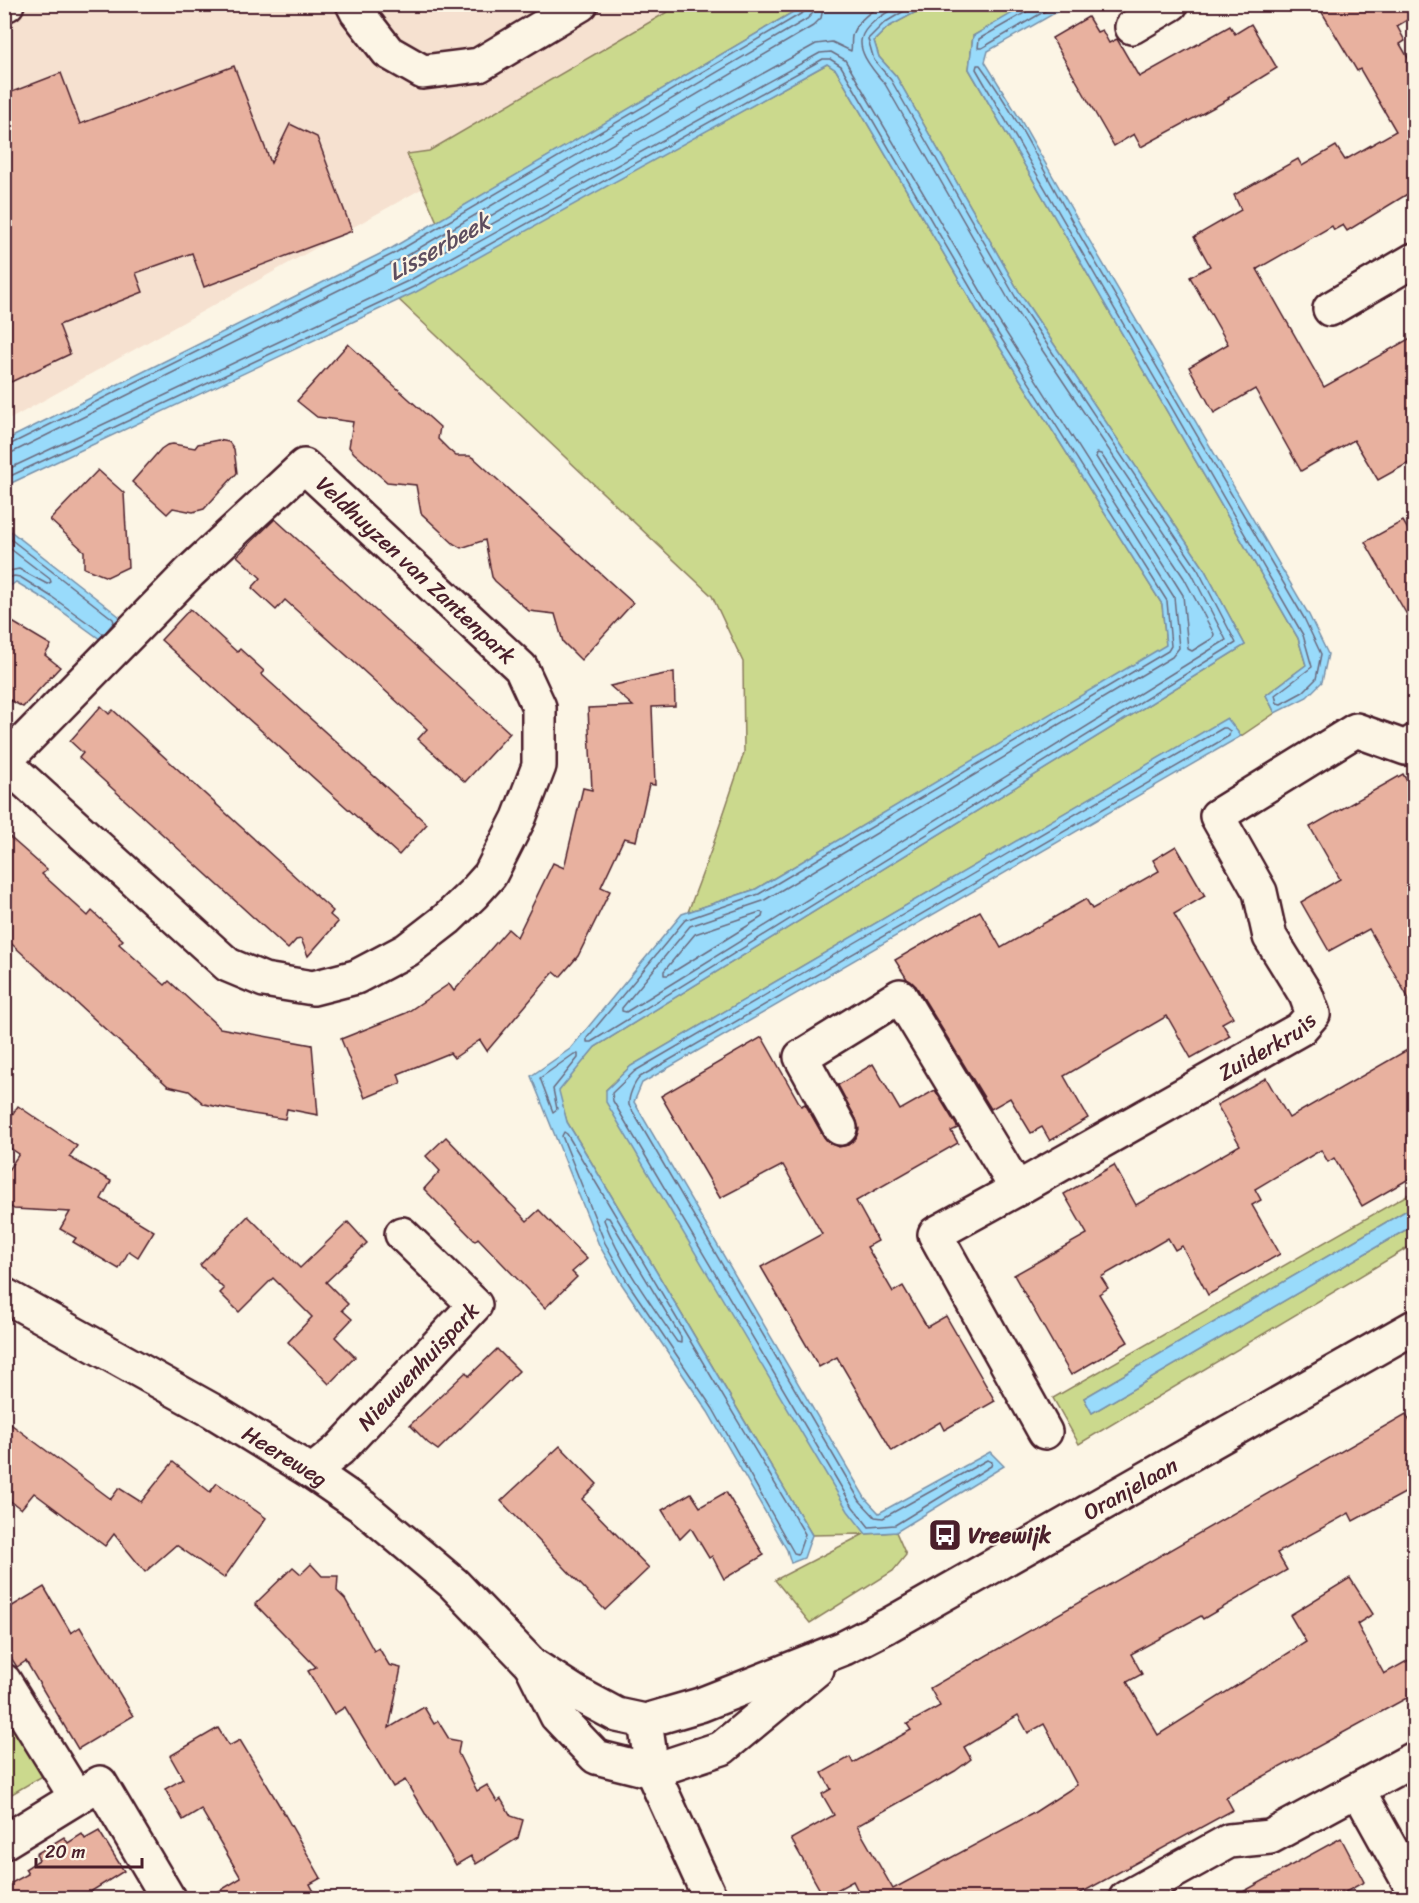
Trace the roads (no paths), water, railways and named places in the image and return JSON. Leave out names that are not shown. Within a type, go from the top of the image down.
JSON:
[{"type":"street","points":[[353,4],[388,52],[423,72],[479,65],[581,4]]},
{"type":"street","points":[[1132,27],[1171,4]]},
{"type":"street","points":[[1330,309],[1414,260]]},
{"type":"street","name":"Veldhuyzen van Zantenpark","points":[[304,466],[521,668],[539,707],[539,766],[519,818],[490,875],[447,919],[407,950],[356,977],[313,988],[264,980],[228,965],[4,762],[190,572],[304,466]]},
{"type":"street","name":"Zuiderkruis","points":[[1045,1432],[935,1234],[1300,1029],[1313,1014],[1306,995],[1270,937],[1260,892],[1217,816],[1356,730],[1406,748],[1414,742]]},
{"type":"street","points":[[840,1128],[801,1057],[900,996],[1017,1189]]},
{"type":"street","name":"Nieuwenhuispark","points":[[312,1472],[340,1449],[476,1305],[402,1234]]},
{"type":"street","name":"Heereweg","points":[[7,1304],[211,1410],[312,1472],[363,1507],[453,1583],[531,1664],[576,1693],[617,1715],[645,1721]]},
{"type":"street","name":"Oranjelaan","points":[[645,1721],[700,1705],[844,1648],[887,1626],[1414,1327]]},
{"type":"street","name":"Oranjelaan","points":[[652,1772],[722,1748],[844,1648]]},
{"type":"street","name":"Heereweg","points":[[531,1664],[557,1716],[596,1757],[652,1772]]},
{"type":"street","points":[[4,1681],[76,1797]]},
{"type":"street","points":[[645,1721],[652,1772],[710,1899]]},
{"type":"street","points":[[1126,1899],[1229,1841],[1270,1837],[1414,1759]]},
{"type":"street","points":[[4,1842],[100,1783],[168,1899]]},
{"type":"street","points":[[1358,1790],[1414,1891]]},
{"type":"water","points":[[1028,4],[1069,5],[988,51],[985,62],[1309,615],[1328,654],[1322,682],[1307,697],[1275,713],[1266,695],[1306,665],[1298,638],[969,69],[973,36]]},
{"type":"water","name":"Lisserbeek","points":[[805,5],[929,5],[888,27],[874,41],[879,57],[896,76],[1021,295],[1203,567],[1245,645],[595,1047],[559,1091],[567,1122],[812,1535],[804,1558],[791,1563],[787,1550],[708,1412],[621,1283],[599,1245],[531,1076],[570,1049],[682,914],[756,889],[1166,645],[1162,604],[982,319],[836,70],[827,64],[416,292],[5,486],[4,441],[392,248]]},
{"type":"water","points":[[4,506],[8,529],[124,620],[104,642],[49,602],[16,582],[9,587],[5,585]]},
{"type":"water","points":[[1227,718],[1241,736],[642,1083],[634,1102],[865,1498],[879,1513],[990,1452],[1004,1466],[896,1532],[866,1534],[848,1511],[606,1102],[606,1090],[631,1066]]},
{"type":"water","points":[[1414,1206],[1414,1225],[1092,1413],[1084,1398]]},
{"type":"place","name":"Vreewijk","points":[[945,1535]]}]
